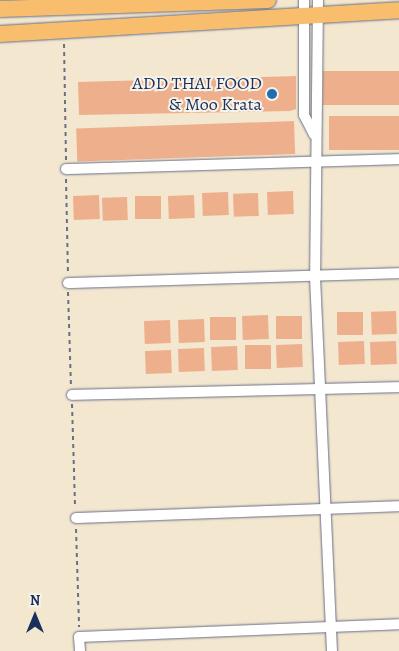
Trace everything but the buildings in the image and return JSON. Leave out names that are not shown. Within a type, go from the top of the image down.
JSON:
[{"type":"highway","points":[[0,9],[268,0]]},
{"type":"highway","points":[[0,34],[309,17],[399,10]]},
{"type":"street","points":[[304,0],[309,17],[320,116],[314,136],[316,163],[315,277],[332,651]]},
{"type":"street","points":[[314,136],[304,115],[309,17],[318,0]]},
{"type":"street","points":[[66,170],[399,159]]},
{"type":"street","points":[[68,283],[399,274]]},
{"type":"street","points":[[72,395],[399,387]]},
{"type":"street","points":[[76,518],[399,506]]},
{"type":"street","points":[[80,651],[79,637],[399,624]]},
{"type":"path","points":[[63,30],[68,283],[79,637]]},
{"type":"place","name":"ADD THAI FOOD & Moo Krata","points":[[272,94]]}]
